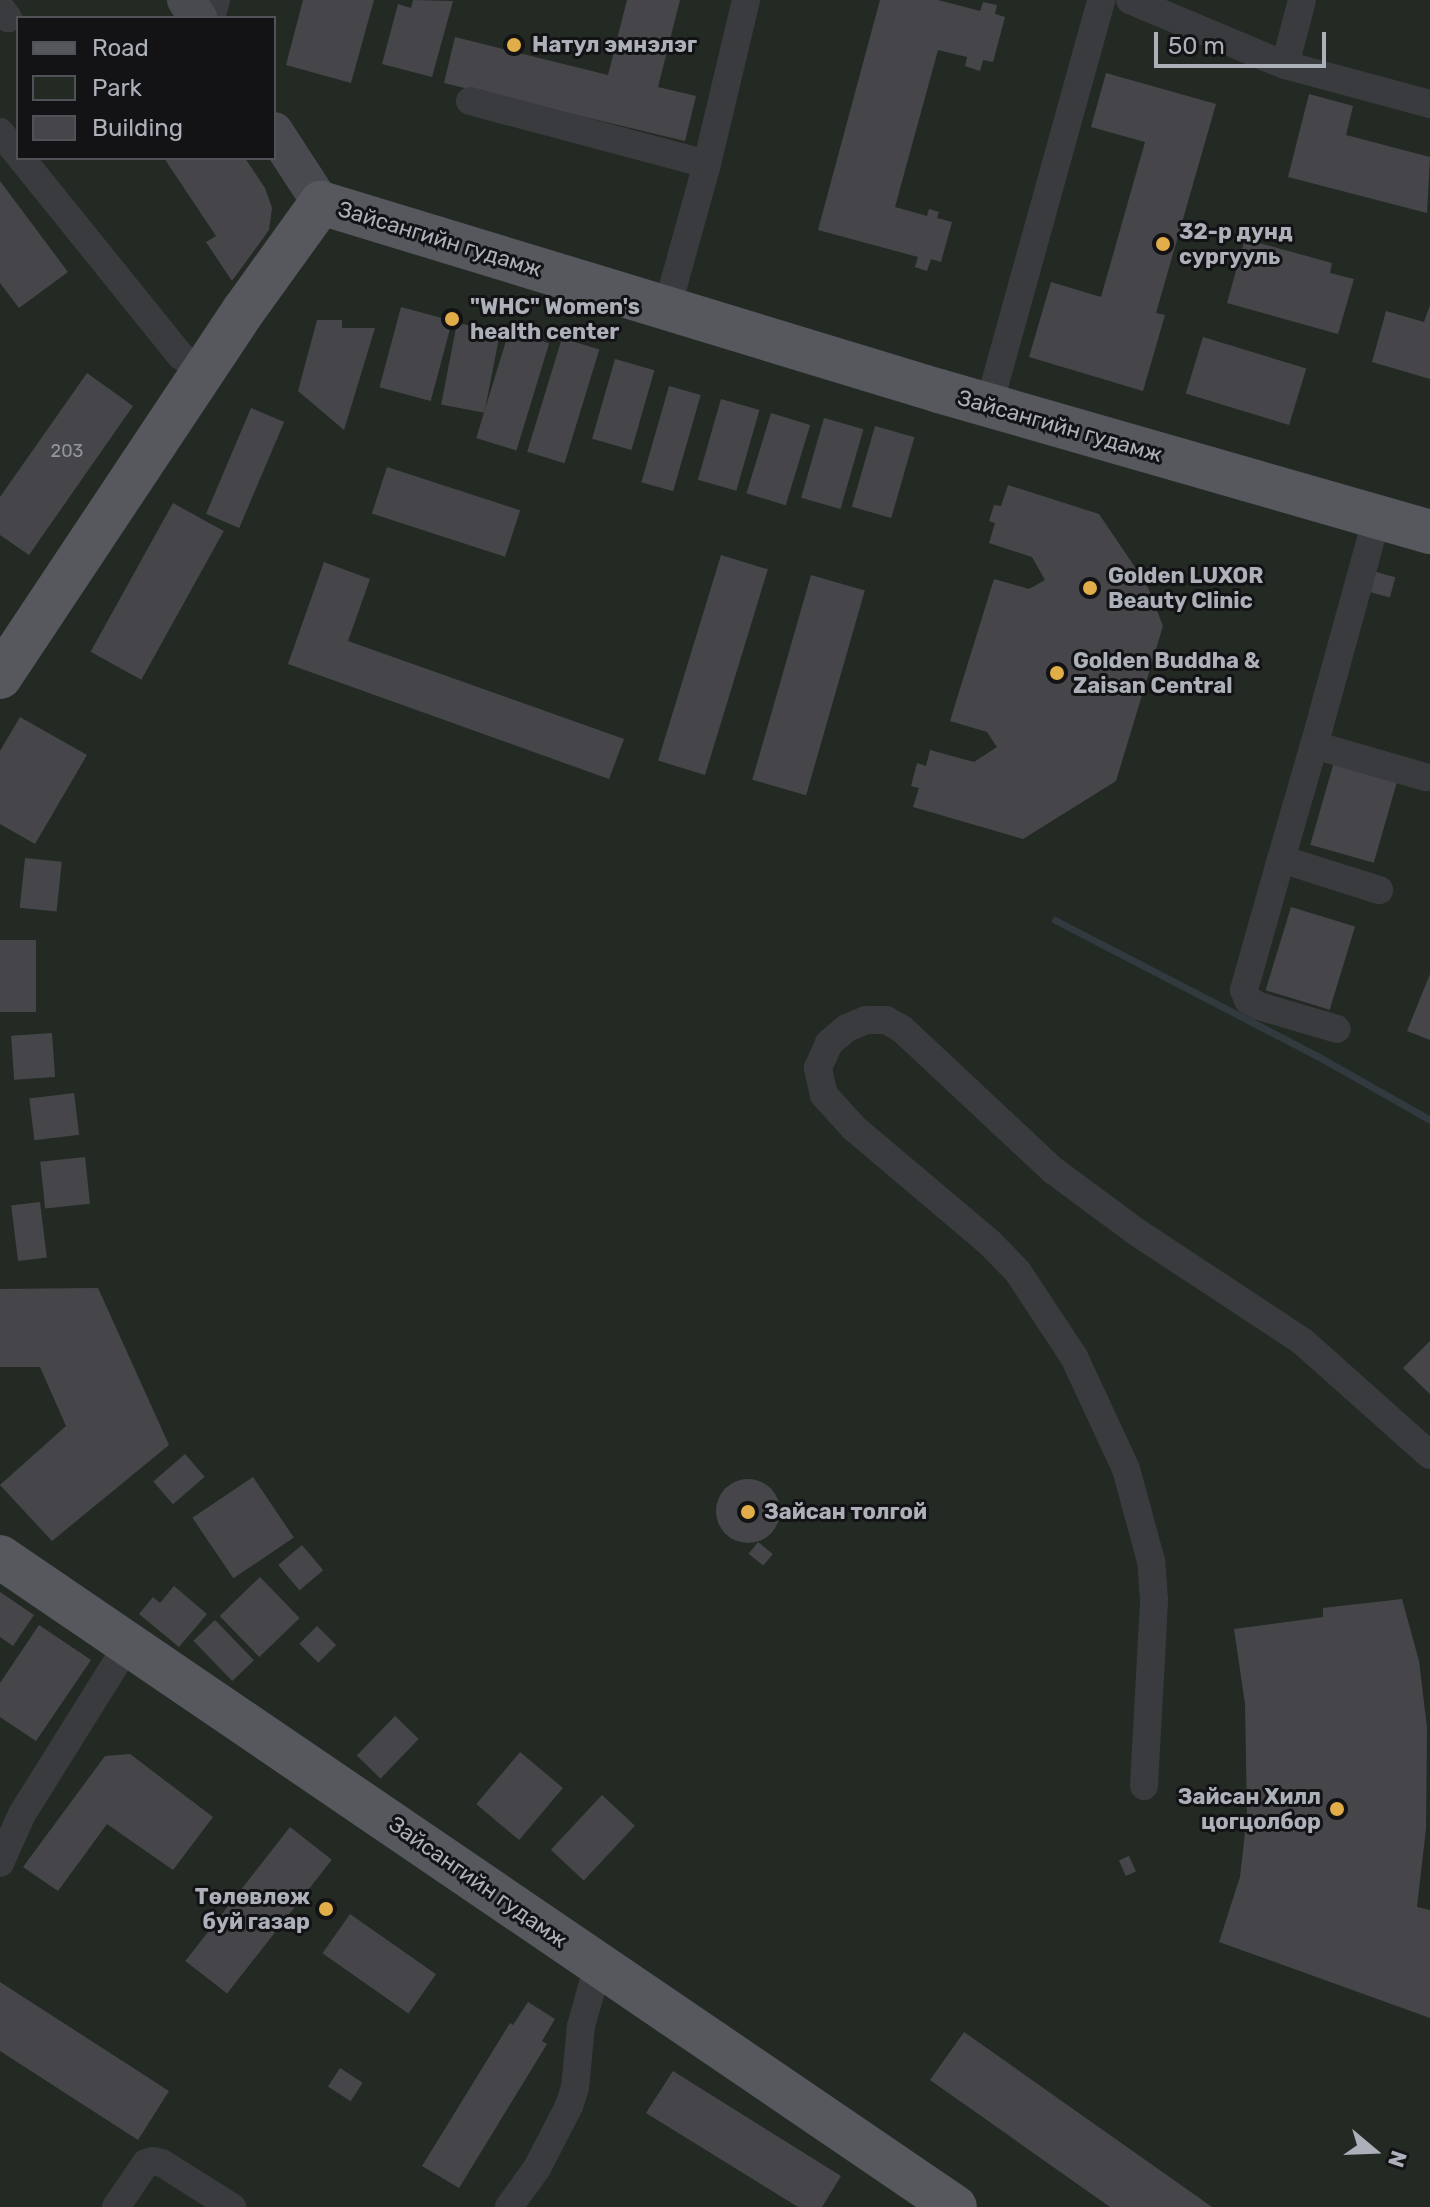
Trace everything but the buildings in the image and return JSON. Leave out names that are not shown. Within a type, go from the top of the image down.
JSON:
[{"type":"main road","name":"Зайсангийн гудамж","points":[[5,659],[321,203],[989,405],[1430,532]]},
{"type":"main road","name":"Зайсангийн гудамж","points":[[0,1557],[955,2207]]},
{"type":"street","points":[[667,308],[707,164],[746,0]]},
{"type":"street","points":[[989,405],[1101,0]]},
{"type":"street","points":[[1130,0],[1285,65],[1430,104]]},
{"type":"street","points":[[1285,65],[1302,0]]},
{"type":"street","points":[[470,101],[707,164]]},
{"type":"street","points":[[0,132],[16,151]]},
{"type":"street","points":[[276,134],[321,203]]},
{"type":"street","points":[[23,160],[181,356]]},
{"type":"street","points":[[1337,1029],[1259,1006],[1248,1000],[1244,990],[1377,517]]},
{"type":"street","points":[[1314,745],[1425,777]]},
{"type":"street","points":[[1281,859],[1379,890]]},
{"type":"street","points":[[1144,1786],[1154,1600],[1151,1561],[1126,1469],[1074,1357],[1018,1272],[990,1243],[854,1128],[824,1095],[817,1077],[820,1060],[829,1043],[847,1028],[866,1020],[886,1020],[902,1029],[1054,1171],[1135,1231],[1302,1341],[1430,1455]]},
{"type":"street","points":[[0,1863],[22,1814],[129,1643]]},
{"type":"street","points":[[509,2207],[537,2168],[569,2106],[575,2088],[581,2026],[598,1966]]},
{"type":"street","points":[[116,2207],[146,2163],[153,2161],[162,2163],[232,2207]]},
{"type":"green space","points":[[0,0],[1430,0],[1430,2207],[0,2207]]},
{"type":"waterway","points":[[1055,920],[1321,1058],[1430,1120]]},
{"type":"place","name":"Натул эмнэлэг","points":[[514,45]]},
{"type":"place","name":"32-р дунд сургууль","points":[[1163,244]]},
{"type":"place","name":"\"WHC\" Women's health center","points":[[452,319]]},
{"type":"place","name":"Golden LUXOR Beauty Clinic","points":[[1090,588]]},
{"type":"place","name":"Golden Buddha & Zaisan Central","points":[[1057,673]]},
{"type":"place","name":"Зайсан толгой","points":[[748,1512]]},
{"type":"place","name":"Зайсан Хилл цогцолбор","points":[[1337,1809]]},
{"type":"place","name":"Төлөвлөж буй газар","points":[[326,1909]]}]
